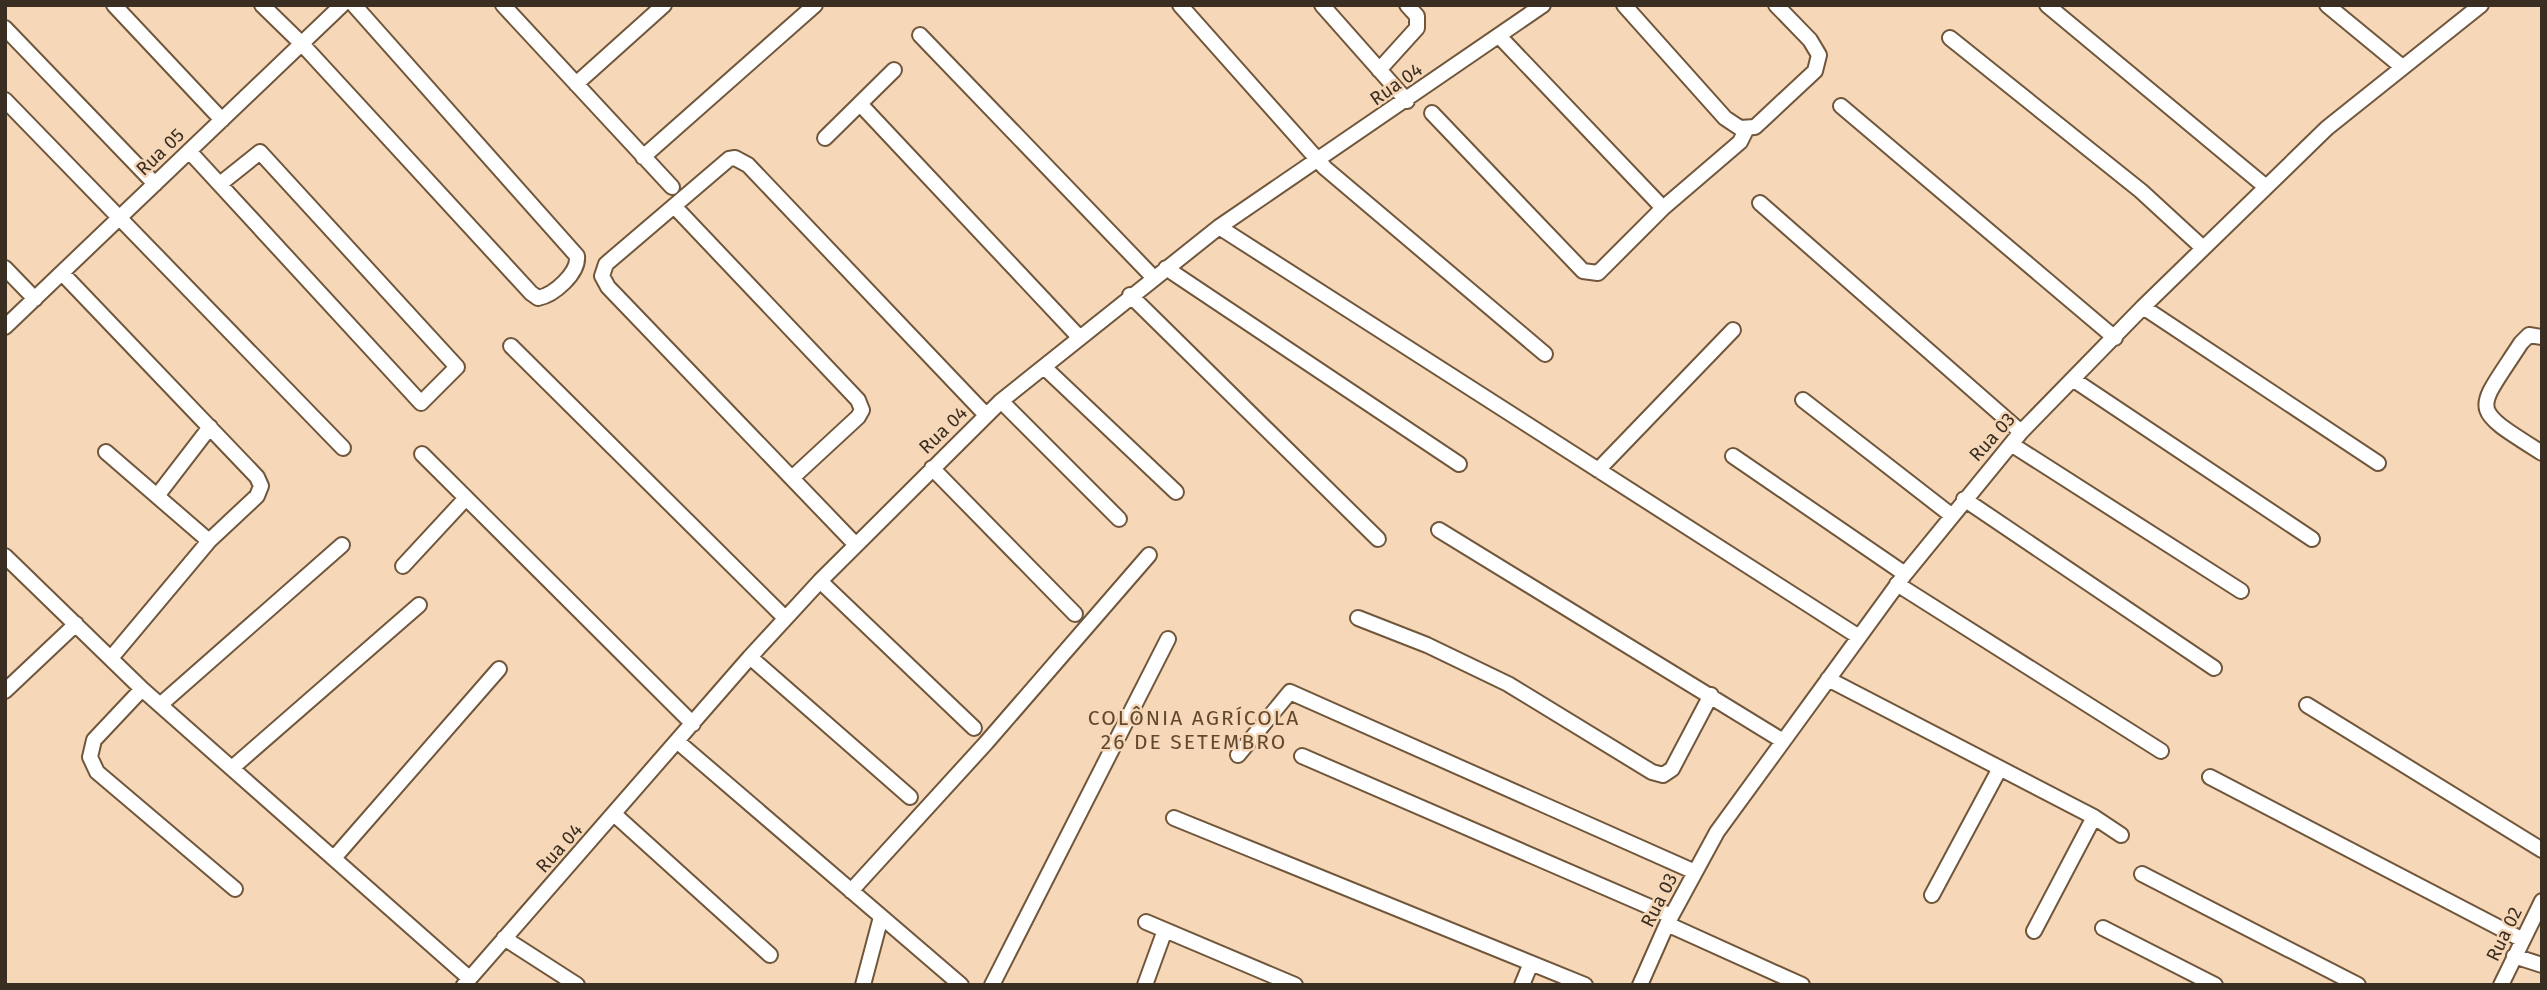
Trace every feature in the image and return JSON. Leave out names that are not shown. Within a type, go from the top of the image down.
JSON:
[{"type":"street","points":[[114,5],[222,120]]},
{"type":"street","points":[[261,5],[302,44],[531,293],[538,298],[547,296],[574,271],[577,256],[354,5]]},
{"type":"street","name":"Rua 05","points":[[5,327],[342,5]]},
{"type":"street","points":[[503,5],[672,187]]},
{"type":"street","points":[[576,84],[664,5]]},
{"type":"street","points":[[643,157],[815,5]]},
{"type":"street","points":[[1180,5],[1319,160],[1545,354]]},
{"type":"street","points":[[1322,5],[1407,101]]},
{"type":"street","points":[[1379,70],[1417,28],[1417,16],[1407,5]]},
{"type":"street","points":[[1624,5],[1725,118],[1740,128],[1755,127],[1815,71],[1819,55],[1810,40],[1776,5]]},
{"type":"street","points":[[2047,5],[2266,187]]},
{"type":"street","points":[[2327,5],[2401,66]]},
{"type":"street","name":"Rua 03","points":[[1640,985],[1669,920],[1717,832],[1901,579],[2021,432],[2143,307],[2327,128],[2401,66],[2481,5]]},
{"type":"street","name":"Rua 04","points":[[467,981],[785,618],[1000,401],[1130,295],[1219,227],[1407,101],[1535,7]]},
{"type":"street","points":[[5,28],[155,184]]},
{"type":"street","points":[[920,35],[1153,277]]},
{"type":"street","points":[[1499,36],[1664,208]]},
{"type":"street","points":[[1950,37],[2141,191],[2203,248]]},
{"type":"street","points":[[825,138],[894,70]]},
{"type":"street","points":[[5,100],[343,448]]},
{"type":"street","points":[[861,105],[1079,337]]},
{"type":"street","points":[[1841,106],[2115,338]]},
{"type":"street","points":[[1432,113],[1583,271],[1591,274],[1598,273],[1664,208],[1740,142],[1747,128]]},
{"type":"street","points":[[190,151],[220,184],[421,403],[457,367],[260,152],[220,184]]},
{"type":"street","points":[[856,545],[608,287],[602,276],[606,264],[729,159],[736,158],[748,165],[986,415]]},
{"type":"street","points":[[1760,203],[2021,432]]},
{"type":"street","points":[[674,206],[859,400],[862,410],[858,417],[792,478]]},
{"type":"street","points":[[1219,227],[1859,637]]},
{"type":"street","points":[[5,268],[35,299]]},
{"type":"street","points":[[1166,268],[1459,464]]},
{"type":"street","points":[[62,273],[257,477],[261,486],[257,496],[209,541],[111,658]]},
{"type":"street","points":[[1130,295],[1378,539]]},
{"type":"street","points":[[2143,307],[2378,463]]},
{"type":"street","points":[[1598,470],[1733,330]]},
{"type":"street","points":[[2542,337],[2529,335],[2521,343],[2486,398],[2485,411],[2493,422],[2542,453]]},
{"type":"street","points":[[511,346],[785,618]]},
{"type":"street","points":[[1044,367],[1177,492]]},
{"type":"street","points":[[2074,380],[2312,539]]},
{"type":"street","points":[[1803,400],[1951,515]]},
{"type":"street","points":[[1000,401],[1119,519]]},
{"type":"street","points":[[157,496],[210,427]]},
{"type":"street","points":[[2011,444],[2241,591]]},
{"type":"street","points":[[106,452],[209,541]]},
{"type":"street","points":[[422,454],[693,724]]},
{"type":"street","points":[[1733,456],[1901,579],[2161,751]]},
{"type":"street","points":[[932,468],[1075,614]]},
{"type":"street","points":[[403,566],[466,498]]},
{"type":"street","points":[[1964,499],[2214,668]]},
{"type":"street","points":[[1439,530],[1783,741]]},
{"type":"street","points":[[160,705],[342,545]]},
{"type":"street","points":[[851,891],[986,743],[1149,555]]},
{"type":"street","points":[[5,556],[142,689],[334,858],[467,981]]},
{"type":"street","points":[[820,581],[974,729]]},
{"type":"street","points":[[232,768],[419,606]]},
{"type":"street","points":[[1358,618],[1427,645],[1508,684],[1652,772],[1663,775],[1672,769],[1711,695]]},
{"type":"street","points":[[5,691],[76,624]]},
{"type":"street","points":[[992,985],[1168,639]]},
{"type":"street","points":[[750,657],[910,797]]},
{"type":"street","points":[[334,858],[499,669]]},
{"type":"street","points":[[1828,679],[2094,817],[2121,835]]},
{"type":"street","points":[[142,689],[94,740],[89,757],[97,772],[235,889]]},
{"type":"street","points":[[1238,755],[1290,692],[1695,872]]},
{"type":"street","points":[[2307,705],[2542,850]]},
{"type":"street","points":[[678,742],[961,985]]},
{"type":"street","points":[[1302,756],[1669,920],[1802,985]]},
{"type":"street","points":[[1932,895],[1999,770]]},
{"type":"street","points":[[2210,777],[2521,939]]},
{"type":"street","points":[[614,814],[770,955]]},
{"type":"street","points":[[2034,930],[2094,817]]},
{"type":"street","points":[[1174,818],[1585,985]]},
{"type":"street","points":[[2142,874],[2358,985]]},
{"type":"street","name":"Rua 02","points":[[2501,985],[2521,939],[2542,901]]},
{"type":"street","points":[[863,985],[881,917]]},
{"type":"street","points":[[1146,922],[1296,985]]},
{"type":"street","points":[[2103,928],[2216,985]]},
{"type":"street","points":[[1145,985],[1165,930]]},
{"type":"street","points":[[504,938],[577,985]]},
{"type":"street","points":[[2514,956],[2542,965]]},
{"type":"street","points":[[1522,985],[1531,963]]},
{"type":"district","name":"COLÔNIA AGRÍCOLA 26 DE SETEMBRO","points":[[1194,730]]}]
